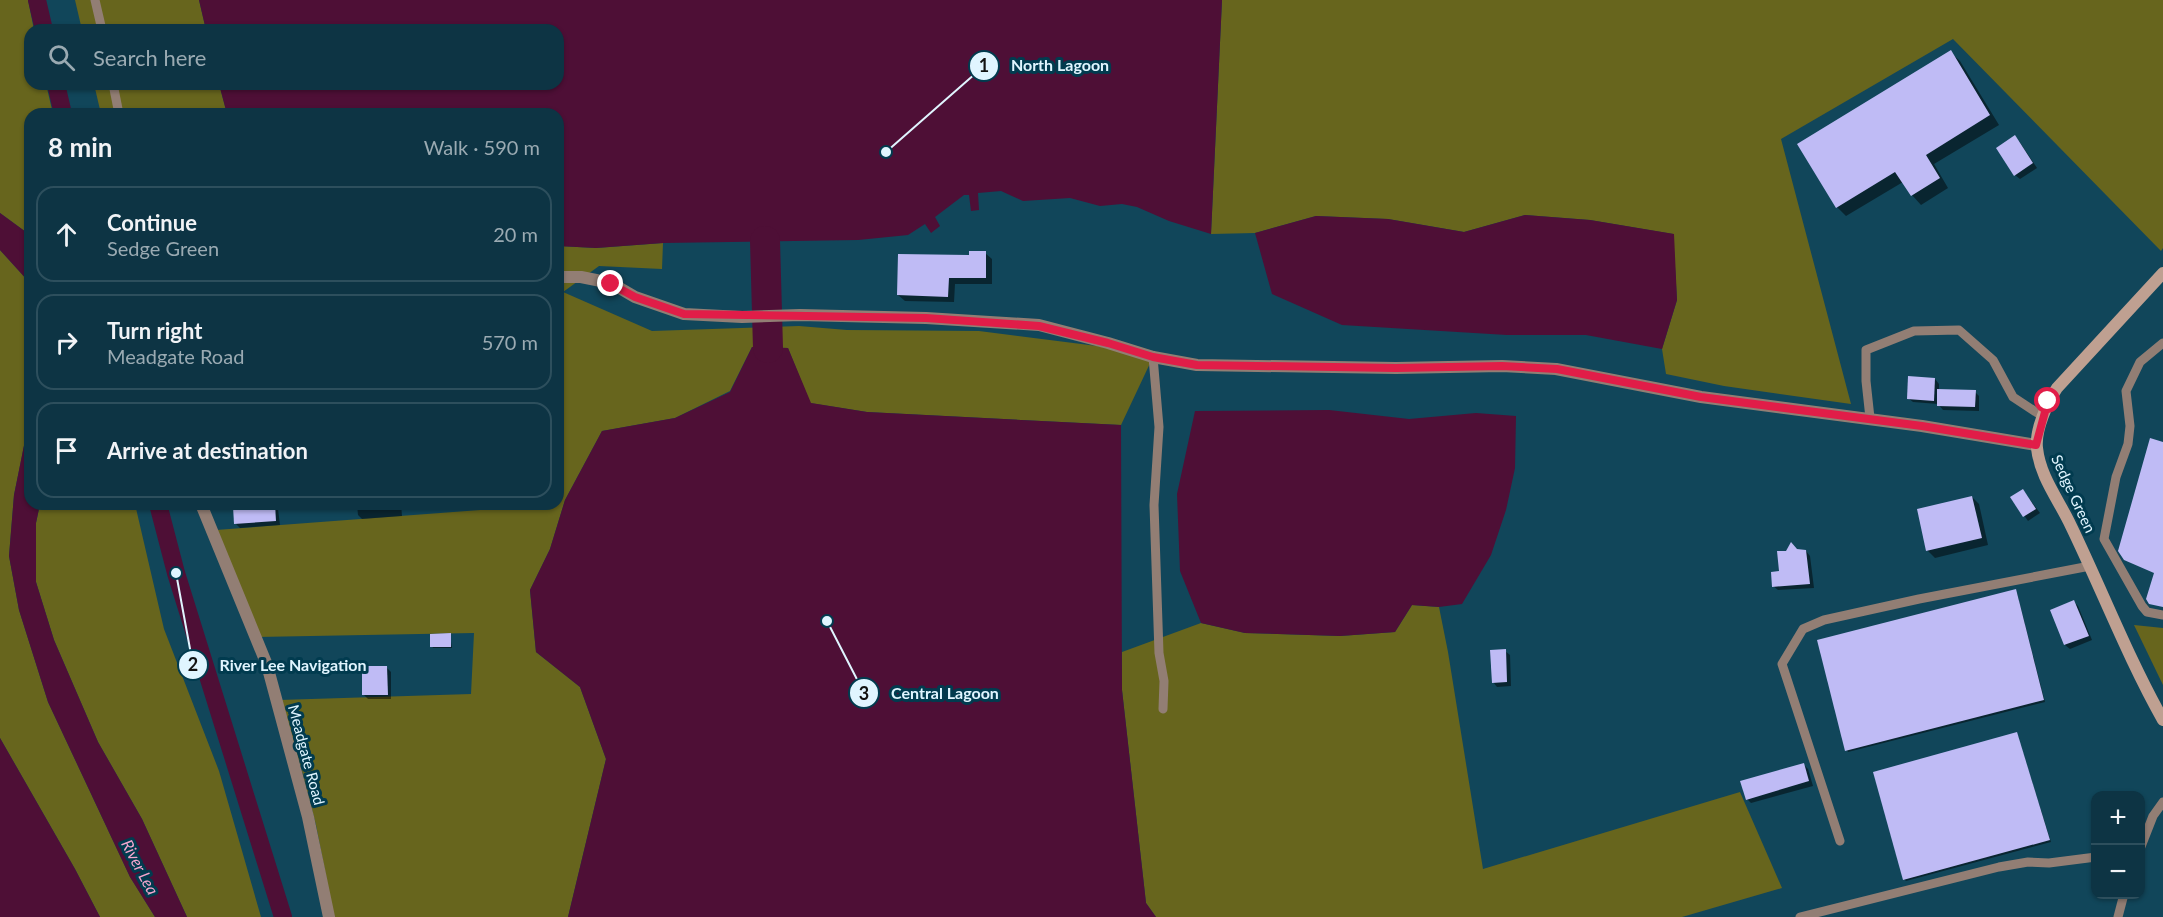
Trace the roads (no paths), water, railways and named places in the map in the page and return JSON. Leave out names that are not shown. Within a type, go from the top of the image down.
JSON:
[{"type":"street","name":"Sedge Green","points":[[2163,273],[2057,388],[2048,401],[2042,417],[2036,445],[2040,464],[2163,720]]},
{"type":"street","points":[[564,277],[581,277],[611,284],[635,297],[684,314],[926,318],[1039,326],[1153,357],[1197,365],[1396,368],[1502,366],[1557,369],[1710,398],[1870,418],[2036,445]]},
{"type":"street","name":"Meadgate Road","points":[[203,510],[267,665],[308,817],[329,917]]},
{"type":"lane","points":[[95,0],[101,24]]},
{"type":"lane","points":[[114,90],[118,108]]},
{"type":"lane","points":[[1870,418],[1866,381],[1866,350],[1914,331],[1959,330],[1993,360],[2013,397],[2042,417]]},
{"type":"lane","points":[[2163,343],[2140,362],[2126,391],[2129,435],[2116,477],[2104,539],[2142,606],[2147,612],[2163,615]]},
{"type":"lane","points":[[1153,357],[1159,427],[1154,505],[1159,653],[1164,681],[1162,709]]},
{"type":"lane","points":[[1840,842],[1782,664],[1803,628],[1824,620],[1908,601],[2090,566]]},
{"type":"lane","points":[[2142,845],[2153,816],[2163,802]]},
{"type":"lane","points":[[1800,917],[1999,867],[2028,862],[2049,864],[2091,858]]},
{"type":"lane","points":[[2118,917],[2123,899]]},
{"type":"water","points":[[199,0],[1222,0],[1211,234],[1169,221],[1137,207],[1122,204],[1100,206],[1070,198],[1023,201],[1001,191],[978,193],[979,210],[971,211],[969,195],[964,195],[935,217],[940,226],[931,233],[925,224],[908,235],[858,240],[663,243],[596,248],[564,246],[564,108],[225,108],[221,90],[564,90],[564,24],[205,24]]},
{"type":"water","points":[[0,213],[24,231],[24,276],[0,250]]},
{"type":"water","points":[[1525,215],[1590,220],[1674,234],[1677,300],[1662,349],[1586,335],[1507,335],[1342,325],[1272,294],[1255,233],[1316,216],[1388,219],[1464,232]]},
{"type":"water","points":[[752,347],[788,348],[811,403],[867,412],[1121,425],[1122,690],[1146,903],[1156,917],[568,917],[606,759],[580,687],[536,652],[530,590],[550,549],[562,510],[564,510],[565,500],[602,431],[675,418],[730,392]]},
{"type":"water","points":[[1329,410],[1409,419],[1476,413],[1516,416],[1515,468],[1506,510],[1491,555],[1462,604],[1439,607],[1412,605],[1395,632],[1340,636],[1245,633],[1201,623],[1180,571],[1177,494],[1195,411]]},
{"type":"water","name":"River Lea","points":[[24,446],[24,510],[39,510],[36,523],[36,582],[54,640],[98,742],[142,819],[187,917],[155,917],[130,877],[48,702],[19,610],[9,556],[14,495]]},
{"type":"water","points":[[0,738],[75,869],[100,917],[0,917]]},
{"type":"waterway","points":[[37,0],[43,24]]},
{"type":"waterway","points":[[57,90],[62,108]]},
{"type":"waterway","points":[[765,241],[768,348]]},
{"type":"waterway","points":[[160,510],[176,573],[283,917]]},
{"type":"place","name":"North Lagoon","points":[[886,152]]},
{"type":"place","name":"River Lee Navigation","points":[[176,573]]},
{"type":"place","name":"Central Lagoon","points":[[827,621]]}]
